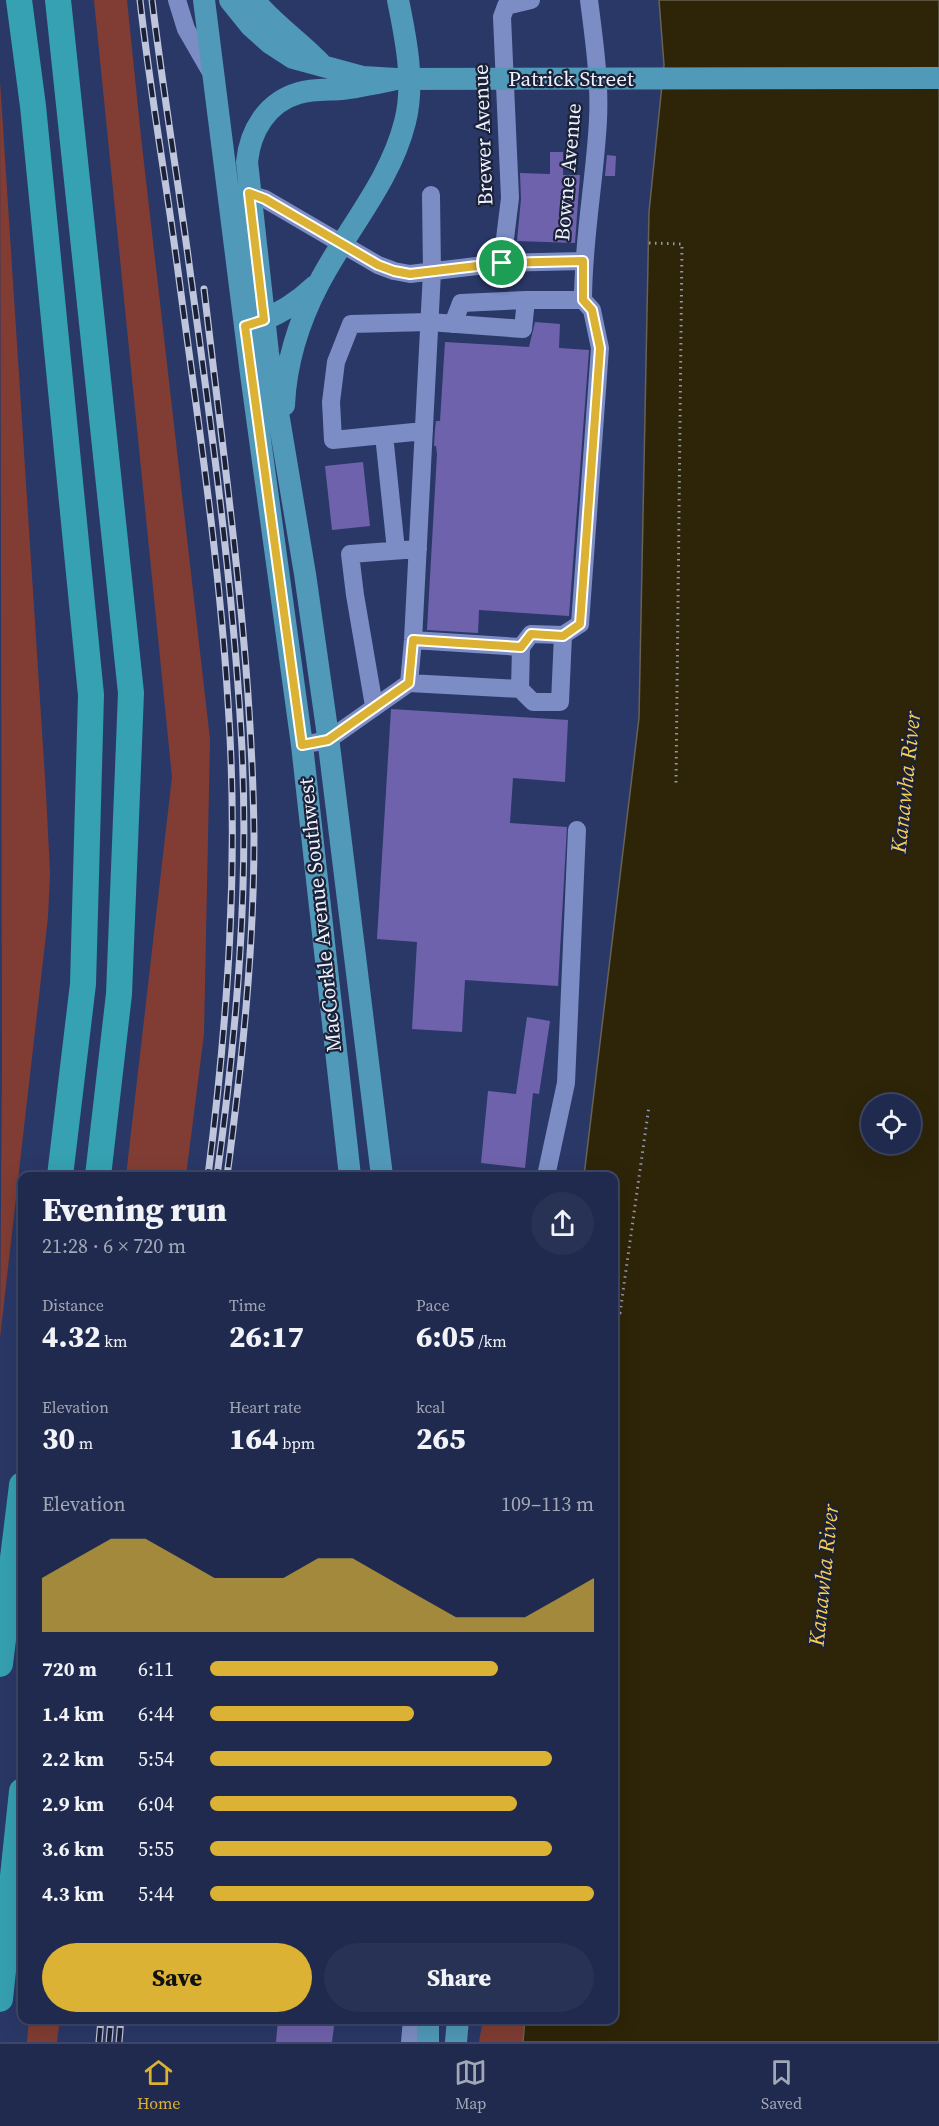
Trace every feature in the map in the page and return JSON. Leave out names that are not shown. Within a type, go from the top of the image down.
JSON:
[{"type":"highway","points":[[19,0],[33,106],[92,695],[82,984],[60,1172]]},
{"type":"highway","points":[[58,0],[131,693],[119,994],[98,1172]]},
{"type":"highway","points":[[0,1664],[18,1518]]},
{"type":"highway","points":[[0,1999],[18,1829]]},
{"type":"main road","points":[[204,0],[214,78],[239,192]]},
{"type":"main road","name":"Patrick Street","points":[[230,0],[251,26],[270,43],[293,58],[326,74],[396,80],[939,78]]},
{"type":"main road","points":[[239,192],[248,150],[256,127],[263,117],[273,106],[299,93],[326,74],[304,46],[262,10],[254,0]]},
{"type":"main road","points":[[286,466],[285,384],[294,341],[319,283],[387,169],[396,151],[405,120],[408,66],[398,0]]},
{"type":"main road","name":"MacCorkle Avenue Southwest","points":[[239,192],[350,1172]]},
{"type":"main road","points":[[255,323],[284,311],[319,283]]},
{"type":"main road","name":"MacCorkle Avenue Southwest","points":[[255,323],[286,466],[305,574],[382,1172]]},
{"type":"main road","points":[[428,2024],[428,2042]]},
{"type":"main road","points":[[456,2042],[458,2024]]},
{"type":"street","points":[[177,0],[186,28],[214,78]]},
{"type":"street","name":"Brewer Avenue","points":[[502,263],[510,198],[502,17],[506,6],[531,0]]},
{"type":"street","name":"Bowne Avenue","points":[[239,192],[265,199],[378,265],[394,271],[410,274],[502,263],[583,261],[598,118],[590,0]]},
{"type":"street","points":[[409,683],[432,272],[431,195]]},
{"type":"street","points":[[520,689],[521,647],[531,634],[563,636],[580,624],[600,348],[592,310],[583,300],[583,261]]},
{"type":"street","points":[[424,431],[333,440],[332,402],[336,362],[351,324],[429,322],[523,329],[526,300]]},
{"type":"street","points":[[453,324],[461,303],[583,300]]},
{"type":"street","points":[[384,435],[396,550]]},
{"type":"street","points":[[374,706],[350,554],[418,549]]},
{"type":"street","points":[[302,745],[328,740],[409,683],[520,689],[533,702],[560,702],[563,636]]},
{"type":"street","points":[[413,640],[521,647]]},
{"type":"street","points":[[547,1172],[566,1083],[577,830]]},
{"type":"street","points":[[410,2042],[412,2024]]},
{"type":"path","points":[[649,243],[682,244],[676,783]]},
{"type":"path","points":[[618,1312],[620,1312],[649,1107]]},
{"type":"shaded area","points":[[94,0],[127,0],[210,739],[204,1034],[187,1172],[126,1172],[172,777]]},
{"type":"shaded area","points":[[0,81],[50,873],[48,917],[0,1338],[2,1063]]},
{"type":"shaded area","points":[[29,2024],[59,2024],[57,2042],[27,2042]]},
{"type":"shaded area","points":[[482,2024],[525,2024],[523,2042],[479,2042]]},
{"type":"water","name":"Kanawha River","points":[[659,0],[939,0],[939,2042],[523,2042],[525,2024],[618,2024],[618,1172],[584,1172],[639,718],[649,212],[664,65]]},
{"type":"building","points":[[550,152],[563,152],[563,175],[580,175],[575,243],[517,241],[521,199],[520,173],[550,174]]},
{"type":"building","points":[[607,155],[616,156],[615,176],[605,176]]},
{"type":"building","points":[[535,322],[560,324],[559,348],[589,350],[569,616],[479,610],[478,633],[427,630],[437,454],[436,446],[434,446],[435,429],[436,421],[440,421],[445,342],[529,347]]},
{"type":"building","points":[[363,462],[370,526],[332,530],[325,466]]},
{"type":"building","points":[[391,709],[568,720],[565,782],[513,778],[510,823],[567,827],[558,986],[465,980],[462,1032],[412,1029],[417,942],[377,939]]},
{"type":"building","points":[[527,1017],[550,1021],[539,1094],[533,1093],[525,1168],[481,1163],[488,1091],[516,1094]]},
{"type":"building","points":[[278,2024],[334,2026],[332,2042],[276,2042]]},
{"type":"railway","points":[[140,0],[207,486],[228,702],[232,822],[230,940],[221,1058],[208,1172]]},
{"type":"railway","points":[[152,0],[220,501],[241,731],[243,899],[236,1010],[217,1172]]},
{"type":"railway","points":[[204,289],[243,630],[254,836],[252,921],[246,1006],[228,1172]]},
{"type":"railway","points":[[99,2042],[101,2024]]},
{"type":"railway","points":[[109,2042],[111,2024]]},
{"type":"railway","points":[[119,2042],[121,2024]]},
{"type":"route","points":[[249,193],[265,199],[378,265],[394,271],[410,274],[502,263],[583,261],[583,300],[592,310],[600,348],[580,624],[563,636],[531,634],[521,647],[413,640],[409,683],[328,740],[302,745],[245,326],[264,320],[249,193]]}]
